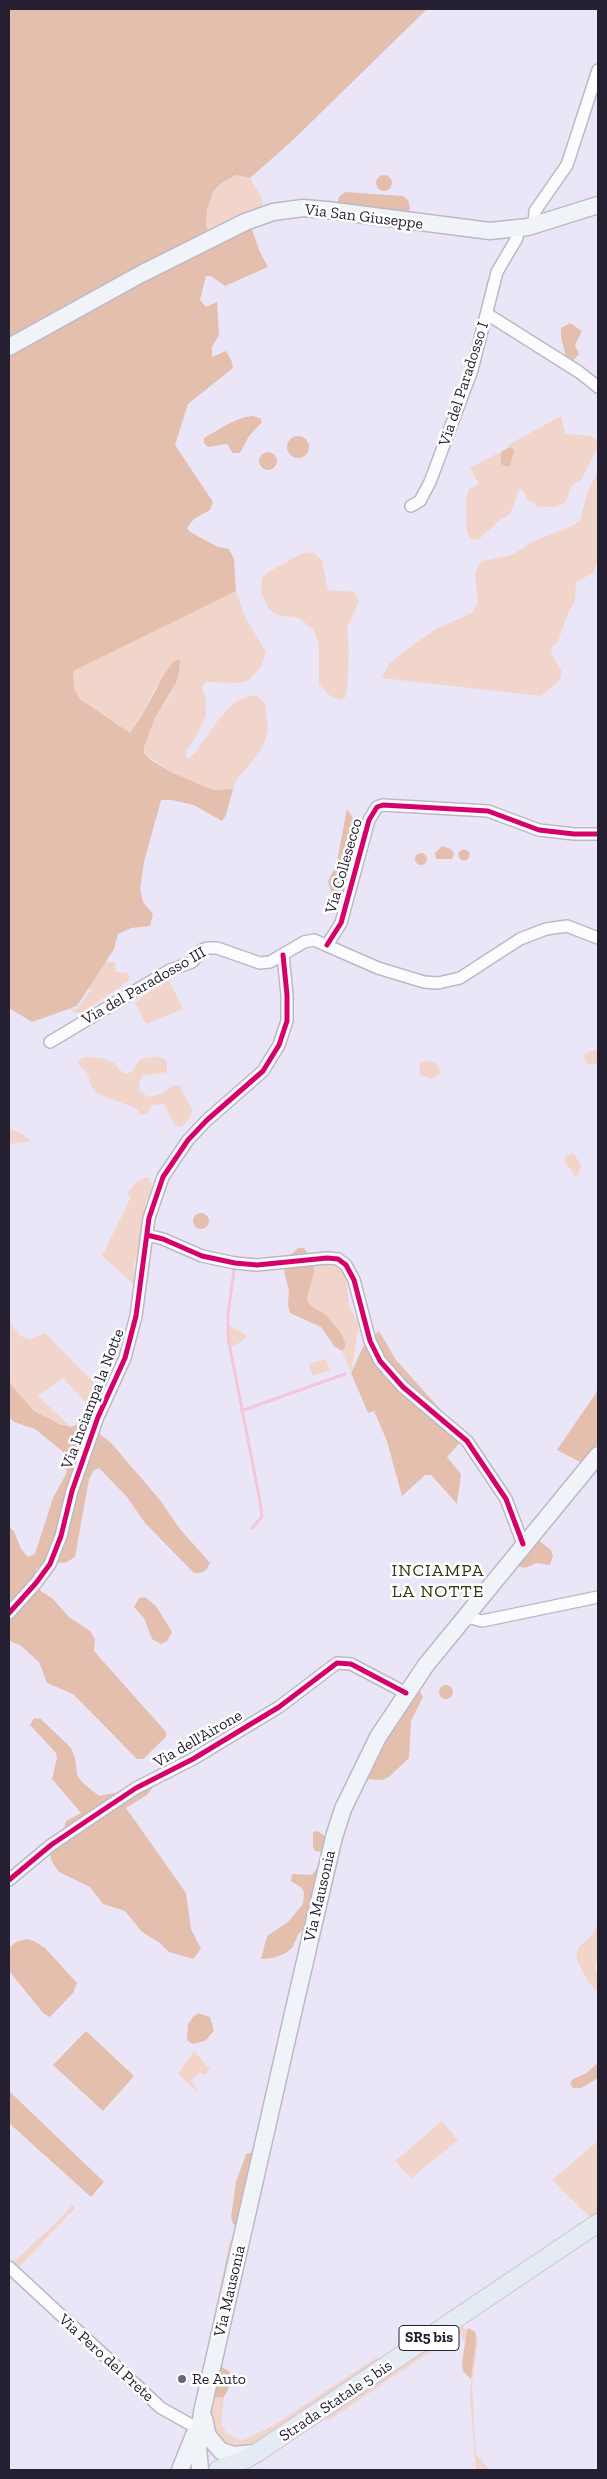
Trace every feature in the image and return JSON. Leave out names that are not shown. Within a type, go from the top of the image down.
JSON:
[{"type":"main road","name":"Via San Giuseppe","points":[[9,348],[141,274],[245,222],[273,212],[313,209],[468,229],[526,227],[598,205]]},
{"type":"main road","name":"Via Mausonia","points":[[202,2432],[205,2423],[204,2406],[334,1837],[343,1809],[362,1766],[406,1693],[464,1616],[598,1455]]},
{"type":"main road","name":"Strada Statale 5 bis","points":[[218,2470],[246,2460],[598,2223]]},
{"type":"main road","points":[[202,2432],[218,2449],[227,2454],[241,2456],[246,2460]]},
{"type":"main road","points":[[180,2470],[202,2432]]},
{"type":"main road","points":[[200,2470],[202,2432]]},
{"type":"street","name":"Via del Paradosso I","points":[[411,506],[420,501],[430,482],[472,370],[497,272],[517,238],[567,165],[598,70]]},
{"type":"street","points":[[487,314],[579,372],[598,387]]},
{"type":"street","name":"Via Collesecco","points":[[326,945],[341,923],[369,820],[377,808],[383,805],[488,811],[539,830],[574,834],[598,834]]},
{"type":"street","name":"Via del Paradosso III","points":[[50,1042],[170,970],[192,962],[202,950],[207,948],[217,948],[260,963],[270,962],[306,941],[314,940],[378,968],[424,982],[438,984],[460,978],[520,939],[546,929],[567,926],[598,938]]},
{"type":"street","name":"Via Inciampa la Notte","points":[[9,1613],[50,1564],[61,1536],[75,1481],[98,1417],[125,1358],[136,1316],[149,1218],[163,1177],[188,1140],[207,1120],[263,1071],[279,1045],[287,1021],[287,995],[283,955]]},
{"type":"street","points":[[147,1235],[163,1239],[202,1256],[235,1263],[257,1265],[326,1258],[338,1260],[346,1265],[354,1280],[370,1341],[380,1361],[403,1387],[467,1441],[503,1495],[523,1544]]},
{"type":"street","points":[[464,1616],[474,1620],[487,1620],[598,1598]]},
{"type":"street","name":"Via dell'Airone","points":[[9,1880],[51,1845],[136,1788],[193,1759],[279,1706],[337,1663],[351,1664],[406,1693]]},
{"type":"street","name":"Via Pero del Prete","points":[[9,2267],[160,2408],[202,2432]]},
{"type":"shaded area","points":[[9,9],[427,9],[292,141],[250,178],[236,175],[220,184],[213,192],[207,209],[206,223],[208,232],[9,343]]},
{"type":"shaded area","points":[[236,175],[250,178],[262,198],[263,207],[208,232],[206,223],[207,209],[213,192],[220,184]]},
{"type":"shaded area","points":[[384,175],[390,177],[392,183],[390,189],[384,191],[378,189],[376,183],[378,177]]},
{"type":"shaded area","points":[[345,192],[403,196],[408,200],[410,208],[407,215],[337,204],[339,197]]},
{"type":"shaded area","points":[[250,224],[260,252],[268,267],[225,286],[211,276],[206,276],[200,300],[206,307],[217,302],[219,335],[212,347],[212,357],[226,351],[233,368],[188,404],[175,445],[213,502],[210,510],[194,519],[187,528],[190,532],[218,547],[229,549],[234,559],[236,591],[73,671],[75,691],[80,699],[130,733],[165,673],[174,661],[180,659],[176,683],[155,718],[144,747],[144,753],[151,760],[171,772],[213,790],[233,789],[226,815],[222,821],[194,805],[172,800],[161,800],[144,862],[140,889],[143,902],[153,914],[150,926],[131,928],[118,934],[114,949],[77,1006],[32,1022],[9,1008],[9,352]]},
{"type":"shaded area","points":[[570,323],[582,331],[575,345],[579,354],[574,360],[566,357],[561,337],[561,328]]},
{"type":"shaded area","points":[[252,416],[260,418],[262,422],[249,436],[240,453],[233,453],[227,444],[208,447],[204,443],[204,438],[230,423]]},
{"type":"shaded area","points":[[561,416],[565,434],[591,436],[597,441],[598,446],[582,479],[571,486],[566,502],[555,507],[539,507],[528,500],[522,489],[519,490],[510,514],[501,519],[478,540],[470,538],[467,532],[466,501],[469,489],[479,484],[470,468],[502,451],[501,456],[512,461],[514,450],[508,445]]},
{"type":"shaded area","points":[[298,436],[306,439],[309,447],[306,455],[298,458],[290,455],[287,447],[290,439]]},
{"type":"shaded area","points":[[510,447],[514,450],[514,453],[510,465],[507,467],[501,464],[501,456],[502,451]]},
{"type":"shaded area","points":[[268,452],[274,455],[277,461],[274,467],[268,470],[262,467],[259,461],[262,455]]},
{"type":"shaded area","points":[[598,471],[598,561],[593,573],[576,582],[575,601],[567,615],[558,642],[551,648],[552,655],[561,669],[561,676],[557,683],[541,696],[382,678],[389,664],[414,644],[438,628],[472,613],[478,602],[475,575],[478,566],[483,561],[512,555],[532,542],[580,521],[587,493]]},
{"type":"shaded area","points":[[314,553],[322,560],[328,590],[354,592],[359,601],[347,628],[349,650],[347,690],[345,698],[340,700],[329,695],[319,684],[319,644],[314,630],[299,618],[278,615],[269,610],[261,592],[262,578],[268,572],[301,554]]},
{"type":"shaded area","points":[[236,591],[244,615],[266,652],[261,667],[249,680],[239,683],[205,682],[202,689],[205,696],[206,715],[195,739],[186,750],[186,757],[189,758],[195,753],[218,720],[236,701],[250,696],[258,696],[265,704],[268,728],[260,752],[237,779],[233,789],[213,790],[171,772],[144,753],[144,747],[155,718],[171,694],[179,672],[156,686],[141,717],[130,733],[80,699],[75,691],[73,670]]},
{"type":"shaded area","points":[[347,809],[364,835],[345,904],[333,899],[328,881],[336,866]]},
{"type":"shaded area","points":[[442,846],[451,849],[454,854],[452,859],[436,859],[435,853]]},
{"type":"shaded area","points":[[464,849],[470,855],[464,861],[458,855]]},
{"type":"shaded area","points":[[421,853],[427,859],[421,865],[415,859]]},
{"type":"shaded area","points":[[105,962],[115,962],[116,972],[127,973],[130,976],[128,981],[84,1012],[76,1013],[69,1009],[76,1010],[91,990],[89,987]]},
{"type":"shaded area","points":[[167,976],[183,1009],[146,1024],[135,1003]]},
{"type":"shaded area","points":[[594,1050],[598,1051],[598,1063],[589,1065],[584,1059],[585,1054]]},
{"type":"shaded area","points":[[158,1056],[167,1061],[167,1072],[142,1076],[139,1083],[140,1091],[148,1097],[161,1094],[172,1086],[179,1085],[192,1109],[192,1114],[182,1127],[177,1126],[173,1122],[164,1104],[153,1105],[146,1114],[142,1115],[135,1108],[98,1094],[92,1088],[87,1073],[78,1064],[80,1059],[85,1057],[102,1058],[114,1063],[124,1074],[132,1072],[140,1059]]},
{"type":"shaded area","points":[[429,1061],[435,1063],[441,1071],[439,1075],[432,1079],[420,1075],[419,1066],[422,1062]]},
{"type":"shaded area","points":[[9,1128],[20,1133],[31,1141],[9,1144]]},
{"type":"shaded area","points":[[571,1153],[574,1154],[581,1165],[578,1175],[575,1176],[564,1159]]},
{"type":"shaded area","points":[[146,1177],[150,1179],[153,1189],[146,1202],[139,1253],[133,1267],[138,1288],[102,1256],[131,1197],[127,1194],[135,1183]]},
{"type":"shaded area","points":[[201,1213],[207,1215],[209,1221],[207,1227],[201,1229],[195,1227],[193,1221],[195,1215]]},
{"type":"shaded area","points":[[298,1248],[304,1248],[314,1263],[314,1272],[307,1299],[310,1305],[326,1315],[341,1333],[345,1343],[345,1348],[342,1351],[334,1346],[321,1327],[290,1313],[288,1305],[289,1290],[284,1272],[288,1258]]},
{"type":"shaded area","points":[[328,1261],[341,1269],[346,1277],[349,1306],[359,1325],[351,1373],[342,1351],[345,1348],[341,1333],[326,1315],[310,1305],[307,1299],[314,1272],[314,1263]]},
{"type":"shaded area","points":[[9,1322],[20,1336],[30,1339],[45,1333],[99,1388],[90,1397],[102,1401],[98,1411],[94,1411],[63,1378],[38,1396],[71,1427],[48,1420],[34,1411],[9,1382]]},
{"type":"shaded area","points":[[230,1326],[246,1335],[246,1338],[233,1347],[227,1342],[227,1331]]},
{"type":"shaded area","points":[[379,1331],[396,1360],[465,1437],[447,1457],[461,1474],[457,1504],[431,1475],[425,1475],[402,1496],[387,1441],[374,1411],[368,1413],[351,1373],[363,1347]]},
{"type":"shaded area","points":[[326,1359],[330,1370],[313,1376],[309,1364]]},
{"type":"shaded area","points":[[9,1382],[34,1411],[59,1424],[71,1427],[81,1423],[89,1413],[98,1411],[60,1536],[45,1562],[36,1569],[34,1582],[14,1605],[9,1603],[9,1527],[14,1531],[21,1549],[28,1557],[35,1554],[53,1498],[66,1474],[68,1460],[62,1451],[35,1429],[14,1422],[9,1417]]},
{"type":"shaded area","points":[[99,1388],[106,1395],[102,1401],[90,1397],[93,1391]]},
{"type":"shaded area","points":[[598,1390],[598,1443],[582,1463],[557,1450]]},
{"type":"shaded area","points":[[96,1431],[112,1444],[160,1500],[180,1529],[210,1563],[206,1570],[201,1573],[194,1573],[145,1523],[127,1497],[99,1468],[94,1470],[89,1479],[75,1557],[67,1562],[52,1564]]},
{"type":"shaded area","points":[[537,1539],[551,1550],[553,1556],[550,1565],[537,1563],[525,1568],[514,1565]]},
{"type":"shaded area","points":[[35,1587],[53,1599],[69,1617],[90,1631],[95,1639],[94,1651],[166,1732],[166,1737],[143,1759],[137,1759],[73,1694],[47,1683],[39,1662],[20,1645],[9,1641],[9,1615]]},
{"type":"shaded area","points":[[145,1597],[156,1606],[172,1632],[167,1641],[161,1644],[152,1639],[144,1618],[134,1607],[139,1598]]},
{"type":"shaded area","points":[[446,1685],[451,1687],[453,1692],[451,1697],[446,1699],[441,1697],[439,1692],[441,1687]]},
{"type":"shaded area","points":[[418,1687],[423,1697],[411,1721],[409,1758],[389,1777],[382,1780],[362,1779]]},
{"type":"shaded area","points":[[34,1718],[41,1719],[71,1748],[75,1758],[77,1775],[83,1783],[99,1796],[114,1793],[118,1797],[62,1835],[66,1821],[81,1813],[52,1779],[57,1758],[56,1753],[30,1725]]},
{"type":"shaded area","points":[[152,1781],[153,1787],[147,1795],[126,1808],[186,1893],[191,1929],[201,1949],[193,1959],[169,1952],[160,1943],[142,1932],[125,1911],[103,1904],[90,1887],[59,1872],[52,1862],[49,1850]]},
{"type":"shaded area","points":[[318,1831],[328,1839],[325,1852],[315,1851],[313,1847],[313,1832]]},
{"type":"shaded area","points":[[317,1868],[320,1872],[308,1924],[298,1935],[292,1948],[286,1953],[273,1958],[261,1959],[267,1936],[288,1922],[303,1904],[304,1893],[302,1888],[291,1881],[292,1874],[312,1875]]},
{"type":"shaded area","points":[[598,1925],[598,1953],[595,1968],[598,1978],[598,1992],[588,1982],[576,1958],[578,1948],[591,1936]]},
{"type":"shaded area","points":[[27,1939],[45,1948],[77,1983],[73,1993],[50,2017],[44,2014],[9,1971],[9,1948],[16,1942]]},
{"type":"shaded area","points":[[198,2013],[210,2017],[214,2031],[205,2041],[192,2044],[187,2040],[188,2024]]},
{"type":"shaded area","points":[[86,2031],[134,2076],[103,2111],[53,2065]]},
{"type":"shaded area","points":[[194,2051],[210,2069],[205,2075],[200,2072],[191,2081],[196,2087],[196,2091],[178,2074]]},
{"type":"shaded area","points":[[598,2063],[598,2078],[581,2088],[573,2088],[570,2083],[573,2079],[585,2074]]},
{"type":"shaded area","points":[[9,2091],[104,2182],[91,2197],[9,2123]]},
{"type":"shaded area","points":[[442,2121],[458,2140],[411,2178],[395,2161]]},
{"type":"shaded area","points":[[598,2141],[598,2215],[592,2219],[552,2180]]},
{"type":"shaded area","points":[[254,2152],[240,2225],[236,2226],[233,2224],[231,2217],[236,2182],[246,2154]]},
{"type":"shaded area","points":[[72,2205],[75,2208],[16,2270],[10,2265],[59,2220]]},
{"type":"shaded area","points":[[230,2239],[235,2243],[216,2334],[209,2339]]},
{"type":"shaded area","points":[[459,2324],[467,2330],[465,2342],[459,2332],[328,2421],[324,2415]]},
{"type":"shaded area","points":[[469,2328],[475,2332],[476,2338],[471,2379],[463,2371],[462,2363],[467,2330]]},
{"type":"shaded area","points":[[475,2332],[478,2340],[472,2384],[475,2443],[477,2456],[490,2470],[476,2470],[470,2396]]},
{"type":"shaded area","points":[[376,2358],[389,2358],[257,2446],[228,2449],[210,2426],[213,2398],[224,2397],[221,2424],[226,2432],[236,2439],[244,2440],[274,2425]]},
{"type":"shaded area","points":[[220,2366],[229,2371],[232,2382],[224,2397],[213,2398]]},
{"type":"waterway","points":[[234,1270],[228,1314],[228,1338],[262,1517],[252,1528]]},
{"type":"waterway","points":[[241,1411],[345,1374]]},
{"type":"cycle path","points":[[327,945],[341,923],[369,820],[377,807],[383,805],[488,811],[539,830],[574,834],[598,834]]},
{"type":"cycle path","points":[[9,1613],[50,1564],[61,1536],[72,1491],[98,1417],[125,1358],[136,1316],[149,1218],[163,1177],[188,1140],[207,1120],[263,1071],[279,1045],[287,1021],[287,995],[283,955]]},
{"type":"cycle path","points":[[147,1235],[163,1239],[202,1256],[235,1263],[257,1265],[327,1258],[338,1259],[346,1265],[354,1280],[370,1341],[380,1361],[403,1387],[467,1441],[506,1499],[523,1544]]},
{"type":"cycle path","points":[[9,1880],[51,1845],[136,1788],[193,1759],[279,1707],[337,1663],[351,1664],[406,1693]]},
{"type":"place","name":"Re Auto","points":[[182,2379]]},
{"type":"district","name":"INCIAMPA LA NOTTE","points":[[438,1581]]}]
